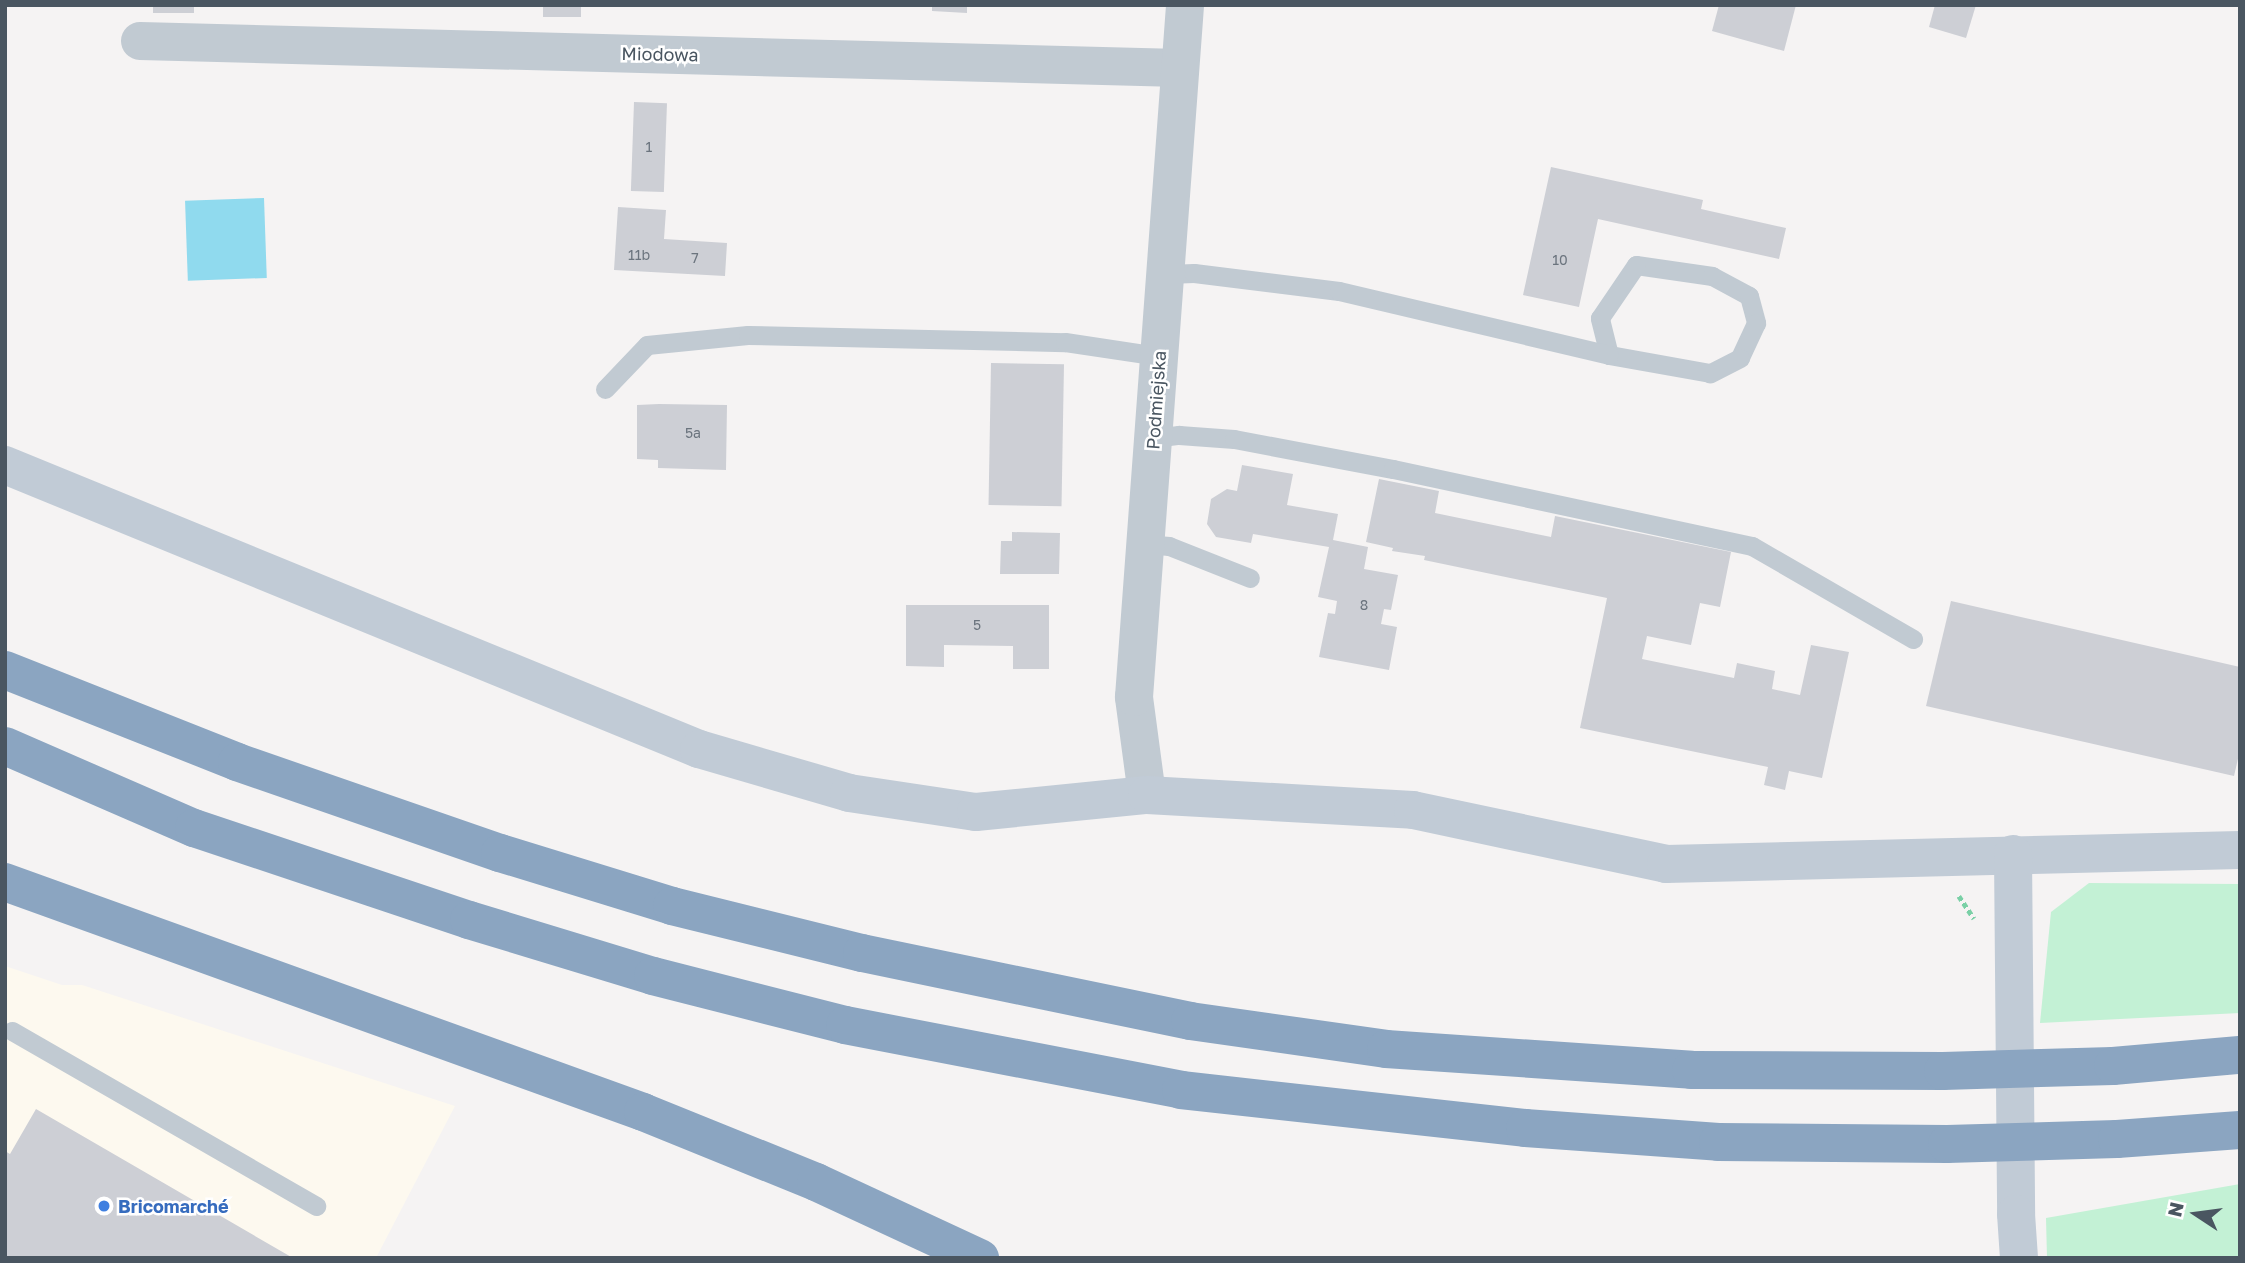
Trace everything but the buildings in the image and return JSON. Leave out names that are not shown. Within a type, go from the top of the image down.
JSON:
[{"type":"highway","points":[[5,670],[237,762],[500,853],[671,906],[863,953],[1190,1021],[1386,1049],[1691,1070],[1943,1071],[2113,1066],[2240,1055]]},
{"type":"highway","points":[[5,746],[194,828],[469,920],[653,976],[845,1025],[1181,1090],[1375,1113],[1718,1142],[1947,1144],[2117,1139],[2240,1130]]},
{"type":"highway","points":[[5,882],[643,1112],[816,1182],[979,1258]]},
{"type":"street","name":"Podmiejska","points":[[1147,795],[1134,697],[1185,5]]},
{"type":"street","name":"Miodowa","points":[[140,41],[1180,68]]},
{"type":"street","points":[[5,465],[699,749],[849,793],[976,812],[1147,795],[1413,810],[1666,864],[2240,850]]},
{"type":"street","points":[[2013,854],[2016,1213],[2019,1258]]},
{"type":"street","points":[[2012,1258],[2016,1213]]},
{"type":"lane","points":[[1166,274],[1194,273],[1339,291],[1609,355],[1710,373],[1740,358],[1756,324],[1749,296],[1712,276],[1636,265],[1600,318],[1609,355]]},
{"type":"lane","points":[[605,389],[647,345],[748,335],[1065,342],[1159,356]]},
{"type":"lane","points":[[1153,438],[1179,435],[1234,439],[1393,469],[1752,546],[1913,639]]},
{"type":"lane","points":[[1146,544],[1169,546],[1250,578]]},
{"type":"lane","points":[[7,1033],[316,1206]]},
{"type":"path","points":[[1948,891],[1958,896],[1978,923]]},
{"type":"shaded area","points":[[5,966],[62,985],[82,985],[455,1106],[376,1258],[5,1258]]},
{"type":"green space","points":[[2089,883],[2240,884],[2240,1013],[2040,1023],[2051,912]]},
{"type":"green space","points":[[2240,1184],[2240,1258],[2047,1258],[2046,1218]]},
{"type":"water","points":[[264,198],[267,278],[188,281],[185,201]]},
{"type":"place","name":"Bricomarché","points":[[104,1206]]}]
